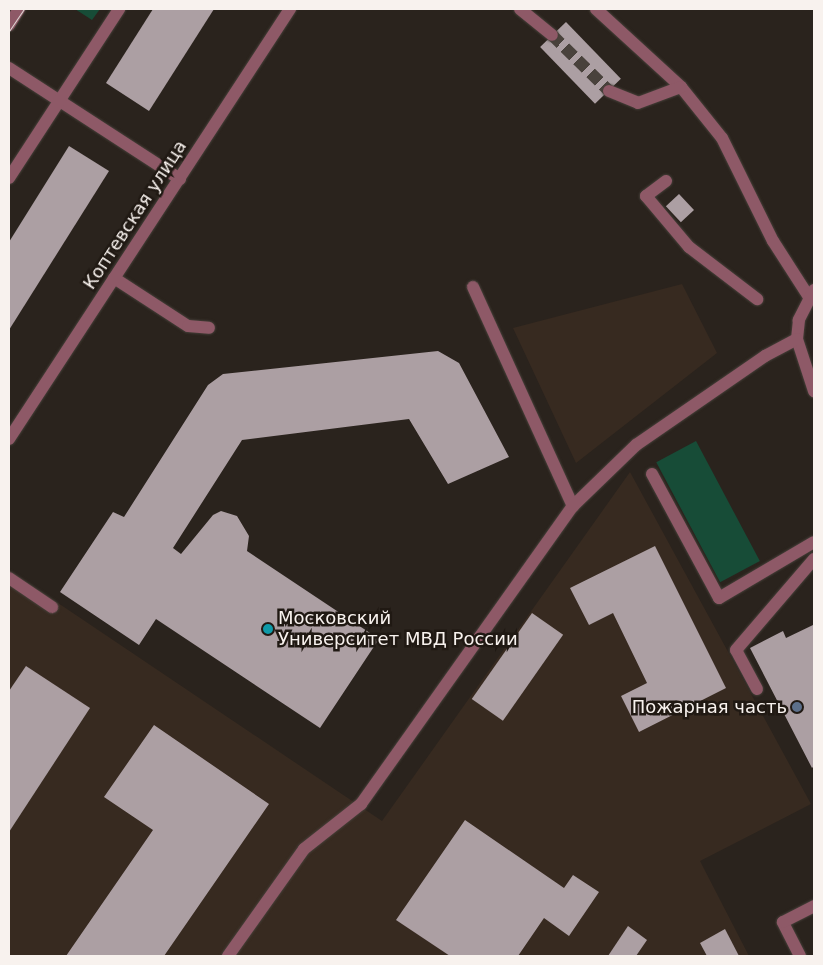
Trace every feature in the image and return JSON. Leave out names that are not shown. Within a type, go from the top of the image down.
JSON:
[{"type":"street","points":[[9,25],[19,9]]},
{"type":"street","points":[[9,178],[119,9]]},
{"type":"street","name":"Коптевская улица","points":[[9,439],[290,9]]},
{"type":"street","points":[[520,9],[552,35]]},
{"type":"street","points":[[596,9],[681,86],[722,138],[773,241],[812,294],[799,320],[797,339],[814,391]]},
{"type":"street","points":[[9,68],[180,179]]},
{"type":"street","points":[[609,91],[638,103],[681,86]]},
{"type":"street","points":[[666,181],[646,196],[690,247],[757,299]]},
{"type":"street","points":[[114,278],[188,326],[209,328]]},
{"type":"street","points":[[473,287],[573,506]]},
{"type":"street","points":[[228,956],[304,849],[361,804],[573,506],[636,445],[765,356],[797,339]]},
{"type":"street","points":[[652,474],[718,598],[814,542]]},
{"type":"street","points":[[757,688],[736,650],[814,559]]},
{"type":"street","points":[[9,578],[52,607]]},
{"type":"street","points":[[800,956],[783,922],[814,906]]},
{"type":"shaded area","points":[[682,284],[717,353],[576,463],[513,328]]},
{"type":"shaded area","points":[[630,472],[811,804],[700,861],[749,956],[9,956],[9,570],[382,821]]},
{"type":"green space","points":[[75,9],[100,9],[92,20]]},
{"type":"green space","points":[[696,441],[760,561],[720,582],[656,462]]},
{"type":"building","points":[[153,9],[214,9],[149,111],[106,83]]},
{"type":"building","points":[[566,22],[621,79],[595,104],[540,47]]},
{"type":"building","points":[[69,146],[109,171],[9,330],[9,242]]},
{"type":"building","points":[[679,194],[694,210],[681,222],[666,206]]},
{"type":"building","points":[[438,351],[459,363],[509,457],[448,484],[409,419],[242,440],[173,548],[181,554],[213,515],[221,511],[237,516],[249,536],[247,551],[379,639],[320,728],[156,619],[139,645],[60,592],[113,512],[124,517],[208,385],[223,374]]},
{"type":"building","points":[[655,546],[726,688],[639,732],[621,696],[647,683],[613,613],[589,625],[570,588]]},
{"type":"building","points":[[532,613],[563,635],[503,721],[472,699]]},
{"type":"building","name":"Пожарная часть","points":[[813,625],[814,766],[812,768],[750,648],[783,631],[786,638]]},
{"type":"building","points":[[26,666],[90,708],[9,832],[9,691]]},
{"type":"building","points":[[154,725],[269,804],[164,956],[66,956],[153,830],[104,797]]},
{"type":"building","points":[[465,820],[564,888],[573,875],[599,892],[569,936],[544,918],[518,956],[450,956],[396,920]]},
{"type":"building","points":[[628,926],[647,940],[636,956],[608,956]]},
{"type":"building","points":[[725,929],[739,956],[707,956],[700,943]]},
{"type":"tunnel","points":[[552,35],[609,91]]},
{"type":"tram line","points":[[9,31],[24,9]]},
{"type":"place","name":"Московский Университет МВД России","points":[[268,629]]},
{"type":"place","name":"Пожарная часть","points":[[797,707]]}]
